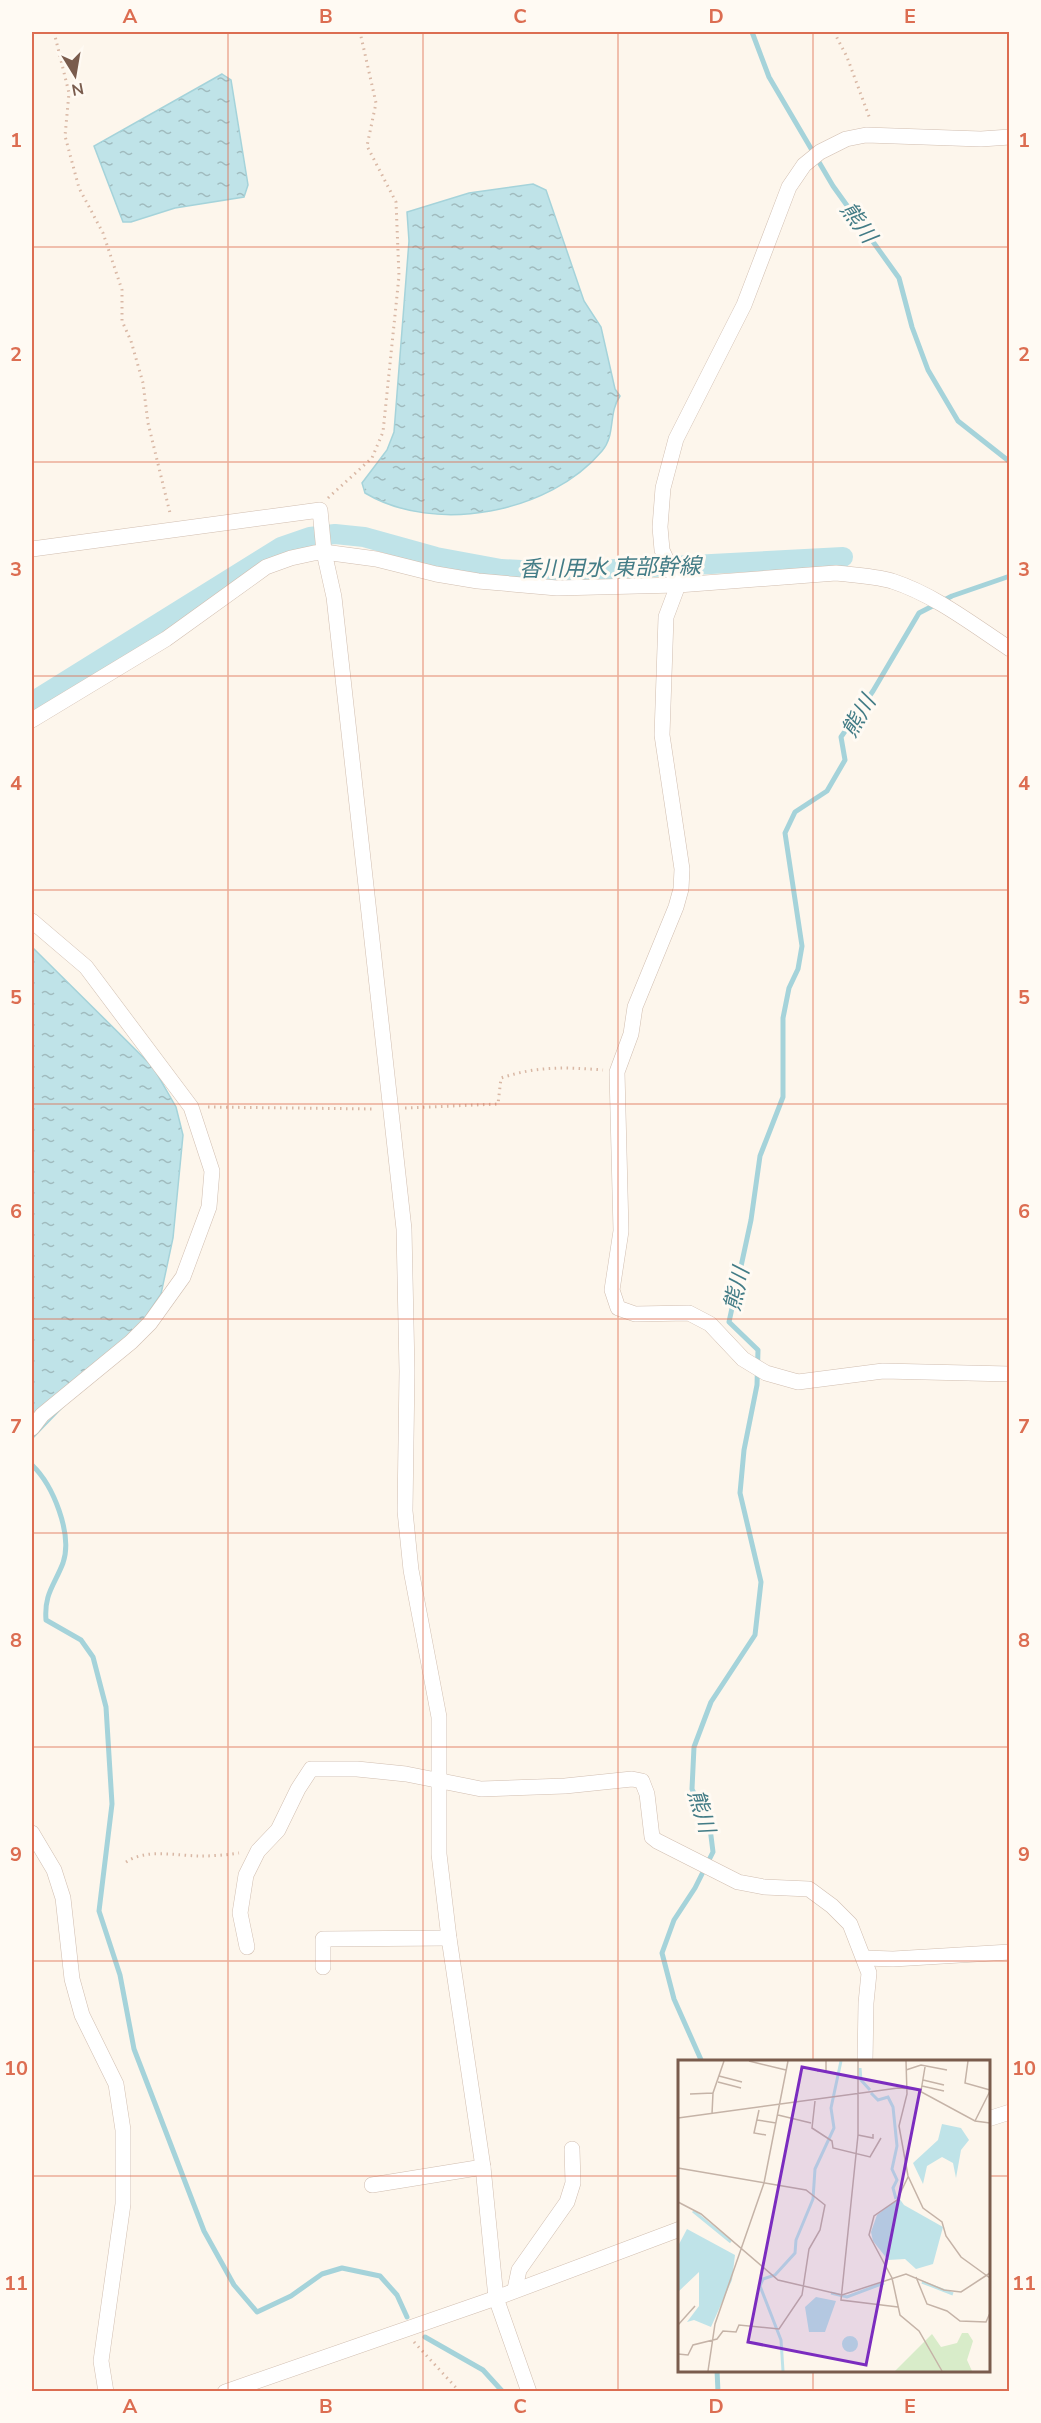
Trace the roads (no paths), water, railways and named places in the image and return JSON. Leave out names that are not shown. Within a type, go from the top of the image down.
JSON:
[{"type":"street","points":[[1010,137],[981,139],[866,135],[846,139],[816,155],[804,165],[789,187],[744,304],[676,439],[663,488],[660,527],[662,550],[678,585],[666,617],[661,710],[662,735],[682,869],[681,889],[676,907],[635,1007],[631,1034],[617,1072],[621,1230],[612,1290],[618,1308],[635,1314],[689,1313],[710,1324],[743,1359],[766,1373],[798,1382],[883,1371],[1010,1374]]},
{"type":"street","points":[[32,549],[320,510],[324,552],[334,597],[393,1109],[404,1229],[407,1371],[405,1511],[411,1570],[439,1717],[439,1854],[449,1938],[483,2166],[496,2298],[529,2391]]},
{"type":"street","points":[[32,720],[166,639],[266,567],[291,558],[324,552],[376,558],[436,574],[514,586],[557,588],[678,585],[836,573],[891,581],[929,596],[1010,649]]},
{"type":"street","points":[[32,1428],[42,1415],[131,1342],[150,1323],[183,1277],[209,1207],[212,1171],[191,1107],[86,967],[34,924]]},
{"type":"street","points":[[247,1947],[240,1912],[246,1875],[258,1851],[278,1830],[297,1789],[311,1769],[357,1769],[439,1779],[481,1788],[565,1786],[632,1779],[642,1781],[647,1794],[651,1837],[738,1882],[764,1887],[809,1889],[832,1906],[850,1924],[869,1973],[865,2060]]},
{"type":"street","points":[[32,1833],[54,1870],[63,1898],[72,1979],[82,2015],[116,2084],[123,2130],[123,2204],[101,2361],[106,2391]]},
{"type":"street","points":[[323,1967],[323,1939],[449,1938]]},
{"type":"street","points":[[865,1958],[893,1959],[1010,1952]]},
{"type":"street","points":[[990,2118],[1010,2112]]},
{"type":"street","points":[[515,2289],[519,2271],[567,2202],[573,2183],[572,2149]]},
{"type":"street","points":[[372,2185],[483,2166]]},
{"type":"street","points":[[225,2391],[404,2331],[678,2230]]},
{"type":"water","points":[[222,74],[231,80],[248,185],[244,197],[175,208],[131,222],[123,222],[94,146]]},
{"type":"water","points":[[533,184],[546,190],[584,301],[601,327],[615,389],[620,396],[614,410],[606,445],[580,472],[553,490],[523,503],[490,511],[457,515],[424,513],[393,506],[365,493],[362,483],[387,450],[394,432],[409,241],[407,212],[469,193]]},
{"type":"water","points":[[32,947],[153,1067],[176,1107],[183,1135],[173,1238],[161,1294],[136,1331],[32,1439]]},
{"type":"waterway","name":"熊川","points":[[752,32],[769,77],[833,186],[899,278],[912,327],[928,370],[958,421],[1010,462]]},
{"type":"waterway","name":"香川用水 東部幹線","points":[[32,702],[281,547],[310,537],[335,534],[364,537],[436,557],[501,569],[558,572],[843,557]]},
{"type":"waterway","name":"熊川","points":[[701,2060],[674,1999],[662,1953],[674,1920],[695,1888],[713,1852],[710,1828],[692,1789],[694,1747],[711,1702],[755,1635],[761,1582],[740,1493],[744,1450],[757,1385],[758,1350],[729,1322],[751,1220],[760,1156],[783,1097],[783,1018],[789,988],[798,969],[802,946],[785,833],[795,812],[827,791],[845,760],[841,737],[873,691],[919,613],[952,596],[1010,576]]},
{"type":"waterway","points":[[32,1465],[54,1497],[65,1538],[63,1563],[50,1590],[46,1620],[81,1640],[93,1657],[106,1707],[112,1804],[99,1911],[120,1975],[134,2049],[204,2231],[234,2285],[257,2312],[291,2296],[322,2274],[342,2268],[380,2276],[397,2295],[407,2317]]},
{"type":"waterway","points":[[425,2337],[483,2370],[503,2392]]},
{"type":"waterway","name":"熊川","points":[[717,2372],[718,2392]]}]
